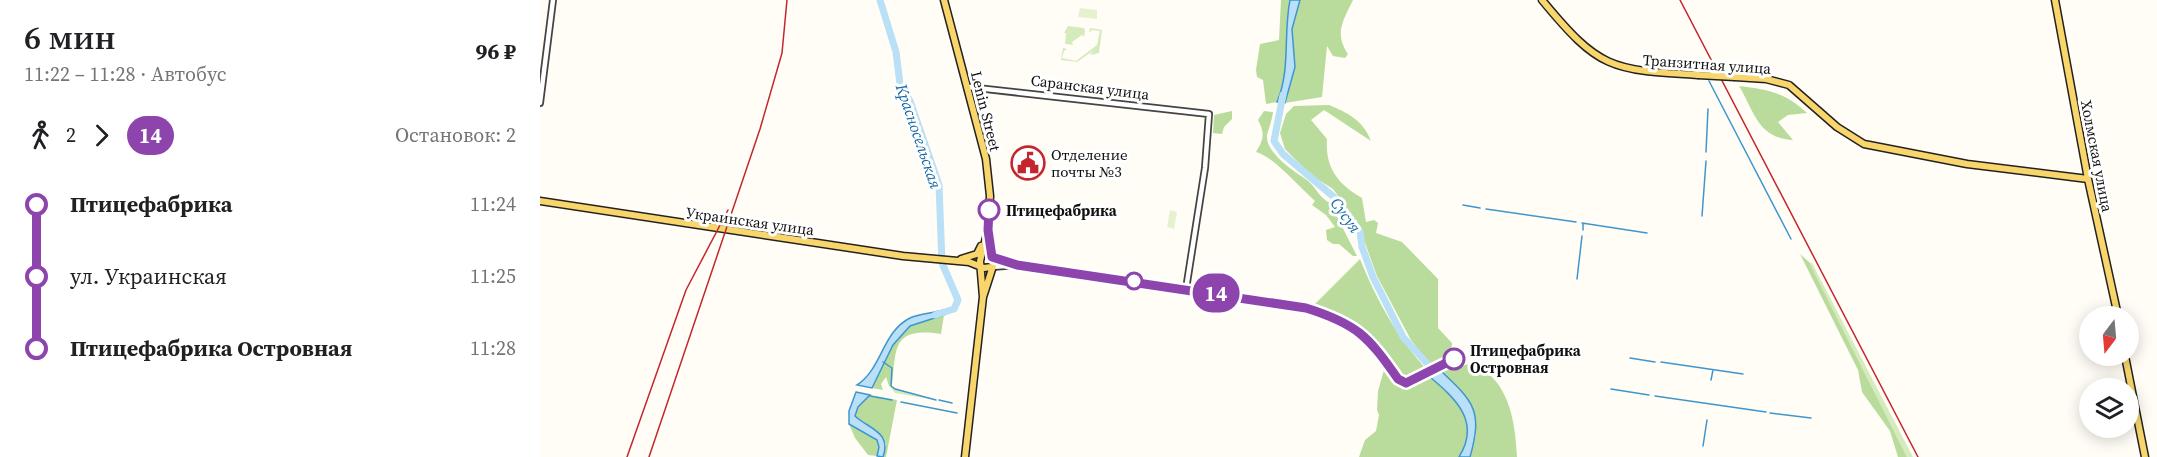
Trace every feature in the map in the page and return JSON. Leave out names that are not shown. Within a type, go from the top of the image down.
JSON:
[{"type":"main road","name":"Lenin Street","points":[[944,0],[986,159],[990,196],[988,230],[983,256]]},
{"type":"main road","name":"Транзитная улица","points":[[1542,0],[1586,50],[1609,63],[1631,70],[1766,79],[1789,85],[1837,127],[1864,144],[1967,164],[2088,179]]},
{"type":"main road","name":"Холмская улица","points":[[2055,0],[2088,179],[2116,306]]},
{"type":"main road","name":"Украинская улица","points":[[540,201],[750,234],[956,260],[986,268],[991,267]]},
{"type":"main road","name":"Lenin Street","points":[[988,230],[992,257]]},
{"type":"main road","points":[[956,260],[977,254],[988,230]]},
{"type":"main road","points":[[983,256],[981,265],[983,297]]},
{"type":"main road","points":[[965,457],[983,297],[994,263],[992,257]]},
{"type":"main road","name":"Украинская улица","points":[[956,260],[992,257]]},
{"type":"main road","points":[[956,260],[976,268],[982,278]]},
{"type":"main road","points":[[2127,366],[2145,457]]},
{"type":"street","points":[[540,103],[553,0]]},
{"type":"street","name":"Саранская улица","points":[[968,87],[1209,114],[1205,168],[1186,289]]},
{"type":"street","points":[[992,257],[1017,265]]},
{"type":"street","name":"Украинская улица","points":[[991,267],[1017,265],[1186,289]]},
{"type":"green space","points":[[1281,0],[1290,0],[1286,65],[1277,102],[1266,104],[1263,80],[1257,77],[1256,70],[1260,44],[1279,40]]},
{"type":"green space","points":[[1300,0],[1353,0],[1343,21],[1341,33],[1341,40],[1348,54],[1345,58],[1333,56],[1327,46],[1322,97],[1285,103],[1295,67],[1292,29]]},
{"type":"green space","points":[[1080,8],[1097,10],[1097,19],[1078,17]]},
{"type":"green space","points":[[1068,26],[1084,28],[1085,31],[1084,37],[1082,35],[1072,42],[1073,45],[1065,44],[1066,33],[1064,33]]},
{"type":"green space","points":[[1090,28],[1102,30],[1099,53],[1090,55],[1093,51],[1077,62],[1061,60],[1063,48],[1067,49],[1062,58],[1076,61],[1097,45],[1100,31],[1092,30],[1089,33]]},
{"type":"green space","points":[[1739,86],[1784,96],[1807,113],[1788,115],[1778,122],[1793,140],[1772,135],[1765,129]]},
{"type":"green space","points":[[1329,105],[1359,122],[1371,141],[1324,110],[1311,120],[1327,139],[1328,158],[1335,174],[1346,187],[1362,198],[1366,222],[1374,220],[1378,223],[1376,233],[1402,242],[1438,279],[1438,328],[1452,343],[1451,357],[1442,366],[1433,368],[1411,340],[1377,276],[1357,221],[1333,189],[1311,175],[1285,149],[1280,133],[1286,114],[1294,106]]},
{"type":"green space","points":[[1232,111],[1232,119],[1224,127],[1222,134],[1213,133],[1214,115]]},
{"type":"green space","points":[[1264,111],[1273,112],[1267,135],[1271,148],[1282,161],[1307,180],[1330,203],[1357,256],[1353,256],[1339,244],[1333,244],[1327,240],[1326,230],[1335,227],[1326,215],[1312,205],[1315,201],[1278,166],[1256,152],[1263,136],[1258,120]]},
{"type":"green space","points":[[1170,210],[1177,212],[1174,229],[1167,227]]},
{"type":"green space","points":[[1800,254],[1809,262],[1907,457],[1898,457],[1890,431],[1862,392],[1858,370]]},
{"type":"green space","points":[[1360,259],[1389,318],[1428,371],[1406,379],[1361,326],[1314,305]]},
{"type":"green space","points":[[1809,262],[1812,263],[1913,457],[1907,457]]},
{"type":"green space","points":[[944,315],[941,334],[914,334],[905,337],[900,342],[892,386],[889,386],[886,377],[881,384],[883,390],[872,388],[893,345],[910,326]]},
{"type":"green space","points":[[1473,363],[1495,380],[1508,402],[1512,415],[1517,457],[1470,457],[1476,434],[1441,371]]},
{"type":"green space","points":[[1384,370],[1389,370],[1404,388],[1415,386],[1430,377],[1449,394],[1463,412],[1466,422],[1465,444],[1459,457],[1359,457],[1365,440],[1376,431],[1379,415],[1378,391]]},
{"type":"green space","points":[[889,386],[936,400],[895,393]]},
{"type":"green space","points":[[870,395],[897,400],[886,457],[883,457],[886,444],[877,431],[855,416],[858,407]]},
{"type":"green space","points":[[849,424],[877,440],[879,447],[877,456],[868,455],[855,438]]},
{"type":"water","points":[[1290,0],[1300,0],[1292,29],[1295,67],[1285,103],[1277,102],[1284,77]]},
{"type":"water","points":[[943,310],[944,315],[910,326],[893,345],[872,388],[857,385],[872,370],[893,332],[901,324],[910,318]]},
{"type":"water","points":[[1441,371],[1461,391],[1473,408],[1476,429],[1470,457],[1459,457],[1467,433],[1462,412],[1449,394],[1430,377]]},
{"type":"water","points":[[856,392],[870,395],[858,407],[855,416],[882,436],[885,449],[883,457],[877,456],[879,447],[877,440],[849,424],[849,411]]},
{"type":"waterway","name":"Красносельская","points":[[880,0],[896,52],[900,84],[910,101],[939,185],[942,263],[958,300],[954,309],[935,315]]},
{"type":"waterway","points":[[1709,81],[1791,239]]},
{"type":"waterway","name":"Сусуя","points":[[1283,95],[1274,141],[1283,154],[1335,198],[1360,231],[1362,247],[1373,277],[1403,337],[1442,380]]},
{"type":"waterway","points":[[1706,152],[1708,109]]},
{"type":"waterway","points":[[1702,216],[1706,161]]},
{"type":"waterway","points":[[1463,205],[1480,208]]},
{"type":"waterway","points":[[1486,209],[1576,222]]},
{"type":"waterway","points":[[1582,223],[1647,233]]},
{"type":"waterway","points":[[1583,223],[1583,230]]},
{"type":"waterway","points":[[1577,279],[1582,236]]},
{"type":"waterway","points":[[1630,358],[1655,362]]},
{"type":"waterway","points":[[883,362],[892,368],[891,386],[895,389],[936,400]]},
{"type":"waterway","points":[[1661,362],[1743,374]]},
{"type":"waterway","points":[[1711,380],[1713,370]]},
{"type":"waterway","points":[[1611,389],[1649,395]]},
{"type":"waterway","points":[[870,396],[892,400]]},
{"type":"waterway","points":[[1655,396],[1766,412]]},
{"type":"waterway","points":[[939,400],[952,403]]},
{"type":"waterway","points":[[901,402],[957,413]]},
{"type":"waterway","points":[[1770,413],[1811,418]]},
{"type":"waterway","points":[[1703,446],[1707,420]]},
{"type":"railway","points":[[649,457],[760,129],[782,53],[787,0]]},
{"type":"railway","points":[[1680,0],[1918,457]]},
{"type":"railway","points":[[627,457],[686,290],[728,210]]},
{"type":"bus line","name":"14","points":[[989,210],[988,230],[992,257],[1000,260],[1017,265],[1306,308],[1350,324],[1366,336],[1398,379],[1406,383],[1454,359]]},
{"type":"place","name":"Отделение почты №3","points":[[1028,163]]},
{"type":"place","name":"Птицефабрика","points":[[989,210]]},
{"type":"place","name":"Птицефабрика Островная","points":[[1454,359]]}]
